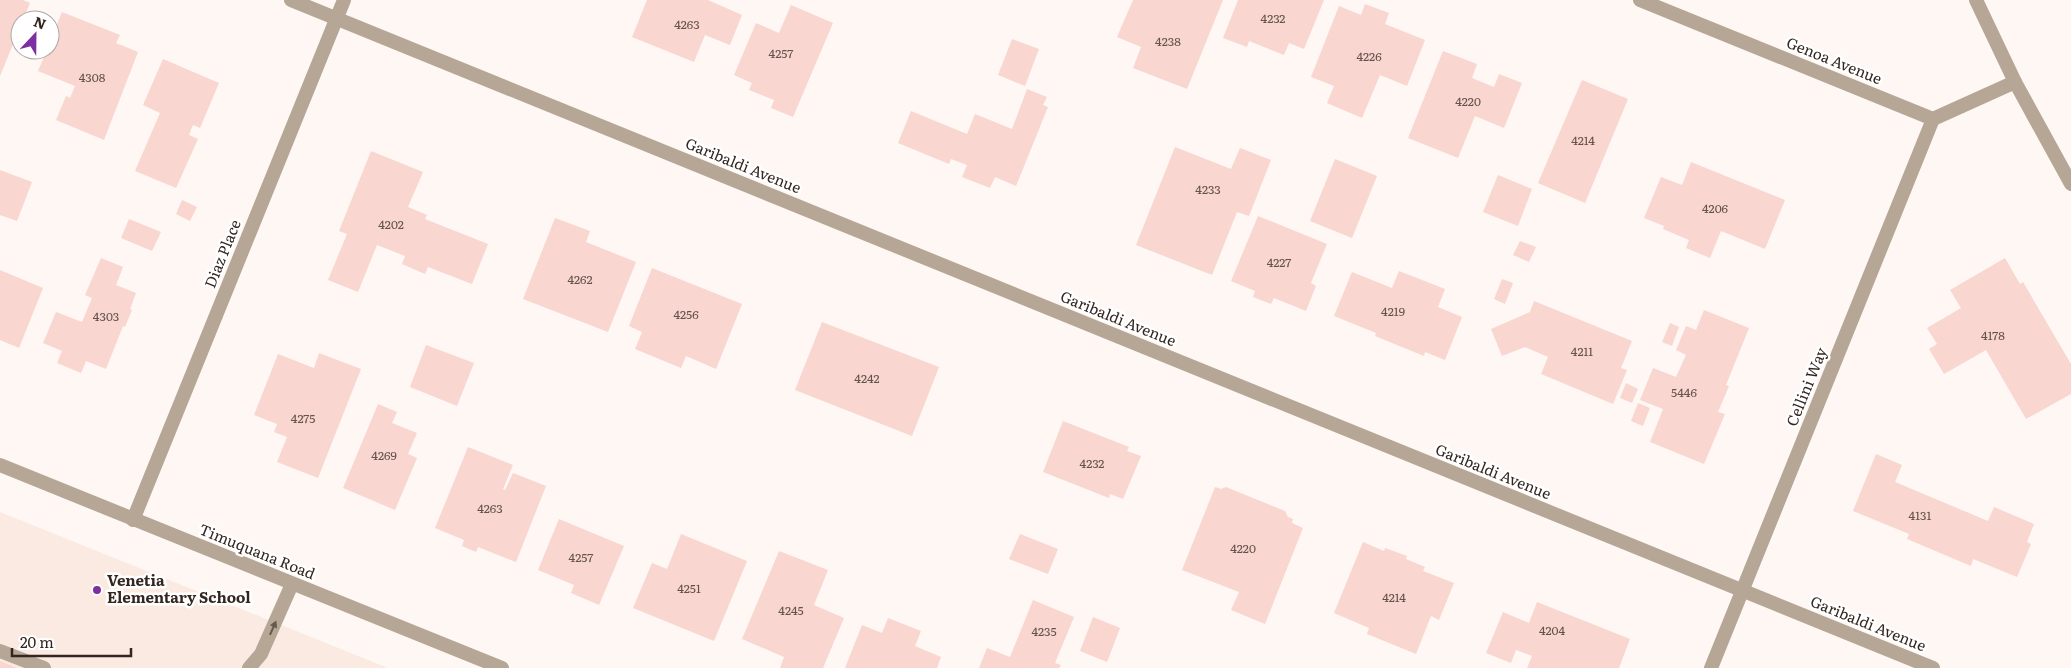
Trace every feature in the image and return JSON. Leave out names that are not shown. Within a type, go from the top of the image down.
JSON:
[{"type":"street","name":"Garibaldi Avenue","points":[[291,0],[1933,668]]},
{"type":"street","name":"Diaz Place","points":[[133,520],[344,0]]},
{"type":"street","name":"Genoa Avenue","points":[[1640,0],[1933,118]]},
{"type":"street","points":[[1976,0],[2015,82],[2071,184]]},
{"type":"street","points":[[1933,118],[2015,82]]},
{"type":"street","name":"Cellini Way","points":[[1711,668],[1933,118]]},
{"type":"street","name":"Timuquana Road","points":[[0,465],[502,668]]},
{"type":"street","points":[[249,668],[261,654],[292,584]]},
{"type":"street","points":[[0,651],[44,668]]},
{"type":"shaded area","name":"Venetia Elementary School","points":[[0,512],[388,668],[0,668]]},
{"type":"building","points":[[0,0],[23,0],[30,3],[27,10],[10,10],[10,52],[0,76]]},
{"type":"building","points":[[647,0],[708,0],[742,15],[730,45],[705,35],[694,62],[632,37]]},
{"type":"building","points":[[1133,0],[1223,0],[1187,89],[1133,68],[1141,47],[1117,37]]},
{"type":"building","points":[[1238,0],[1324,0],[1304,49],[1289,43],[1284,55],[1249,41],[1247,47],[1223,38]]},
{"type":"building","points":[[1365,4],[1389,13],[1385,24],[1425,40],[1407,86],[1380,75],[1362,118],[1327,103],[1334,86],[1311,77],[1339,6],[1361,15]]},
{"type":"building","points":[[791,5],[833,23],[793,117],[771,108],[774,100],[749,90],[752,83],[734,75],[756,23],[779,33]]},
{"type":"building","points":[[62,12],[120,35],[116,43],[138,52],[104,140],[56,120],[66,96],[70,98],[75,86],[38,71],[43,60],[60,60],[60,17]]},
{"type":"building","points":[[1012,39],[1039,49],[1025,86],[998,75]]},
{"type":"building","points":[[1443,51],[1477,64],[1472,78],[1494,87],[1499,74],[1522,83],[1504,128],[1475,116],[1458,158],[1408,138]]},
{"type":"building","points":[[163,59],[219,83],[200,128],[193,125],[189,135],[198,139],[176,188],[135,171],[160,113],[143,105]]},
{"type":"building","points":[[1582,80],[1628,99],[1585,203],[1538,183]]},
{"type":"building","points":[[1027,89],[1047,97],[1043,105],[1048,107],[1016,186],[995,177],[990,188],[962,177],[967,165],[951,159],[949,164],[898,143],[911,111],[967,134],[975,114],[1012,129]]},
{"type":"building","points":[[1175,147],[1231,169],[1240,148],[1271,160],[1249,216],[1237,212],[1212,275],[1136,245]]},
{"type":"building","points":[[371,151],[423,172],[408,207],[427,215],[425,219],[488,244],[472,284],[428,267],[425,274],[402,264],[405,256],[377,245],[358,292],[328,280],[347,234],[339,231]]},
{"type":"building","points":[[1335,159],[1377,176],[1352,238],[1310,221]]},
{"type":"building","points":[[1691,162],[1785,200],[1765,249],[1721,231],[1710,258],[1686,248],[1689,240],[1663,229],[1664,226],[1644,218],[1661,177],[1682,185]]},
{"type":"building","points":[[0,170],[32,182],[17,221],[0,215]]},
{"type":"building","points":[[1498,175],[1532,189],[1518,226],[1483,212]]},
{"type":"building","points":[[182,200],[197,207],[190,221],[176,214]]},
{"type":"building","points":[[1258,216],[1327,244],[1311,283],[1316,286],[1306,311],[1274,298],[1271,304],[1253,297],[1255,291],[1231,281]]},
{"type":"building","points":[[555,218],[590,231],[586,242],[636,262],[608,332],[523,299]]},
{"type":"building","points":[[129,219],[161,232],[152,251],[121,238]]},
{"type":"building","points":[[1520,241],[1536,247],[1529,262],[1513,255]]},
{"type":"building","points":[[101,258],[123,267],[116,285],[136,293],[130,309],[132,310],[125,327],[123,326],[106,369],[86,361],[81,373],[57,363],[62,351],[43,343],[56,312],[82,322],[92,298],[85,295]]},
{"type":"building","points":[[2005,258],[2020,284],[2023,282],[2071,364],[2071,394],[2026,419],[1986,350],[1944,374],[1929,349],[1937,344],[1927,328],[1961,308],[1950,290]]},
{"type":"building","points":[[652,268],[742,304],[716,369],[686,356],[681,368],[635,349],[642,332],[629,326]]},
{"type":"building","points":[[0,270],[43,288],[19,348],[0,340]]},
{"type":"building","points":[[1399,271],[1445,289],[1438,307],[1462,317],[1445,360],[1425,352],[1424,356],[1375,336],[1376,333],[1334,316],[1352,272],[1392,288]]},
{"type":"building","points":[[1502,279],[1513,283],[1505,304],[1494,299]]},
{"type":"building","points":[[1534,301],[1632,341],[1621,368],[1627,370],[1613,404],[1541,374],[1548,357],[1525,347],[1502,356],[1491,329],[1530,312]]},
{"type":"building","points":[[1704,310],[1749,328],[1726,385],[1729,386],[1718,412],[1725,414],[1704,464],[1650,442],[1663,409],[1640,400],[1653,368],[1676,377],[1686,355],[1676,350],[1686,326],[1696,330]]},
{"type":"building","points":[[822,322],[939,367],[912,436],[795,390]]},
{"type":"building","points":[[1670,323],[1679,327],[1672,346],[1662,342]]},
{"type":"building","points":[[426,345],[474,363],[457,406],[410,387]]},
{"type":"building","points":[[319,353],[361,369],[318,478],[277,462],[287,437],[274,432],[277,424],[254,415],[278,354],[314,368]]},
{"type":"building","points":[[1626,383],[1638,389],[1632,403],[1620,398]]},
{"type":"building","points":[[1638,403],[1650,408],[1643,426],[1631,421]]},
{"type":"building","points":[[378,404],[397,412],[392,423],[417,433],[408,454],[417,458],[395,510],[343,488]]},
{"type":"building","points":[[1063,421],[1129,447],[1127,451],[1141,456],[1123,499],[1110,494],[1109,498],[1043,472]]},
{"type":"building","points":[[468,447],[513,465],[503,489],[505,490],[513,473],[546,486],[516,562],[478,547],[476,552],[462,546],[464,540],[435,528]]},
{"type":"building","points":[[1876,454],[1902,465],[1895,482],[1988,521],[1994,507],[2034,524],[2027,542],[2031,544],[2017,577],[1973,559],[1971,566],[1907,539],[1909,534],[1853,511]]},
{"type":"building","points":[[1215,487],[1221,489],[1226,487],[1285,511],[1288,517],[1293,519],[1292,523],[1303,528],[1265,624],[1231,610],[1239,592],[1182,570]]},
{"type":"building","points":[[559,519],[624,546],[599,605],[571,593],[574,585],[538,570]]},
{"type":"building","points":[[681,534],[747,561],[714,641],[633,608],[652,563],[667,569]]},
{"type":"building","points":[[1020,534],[1058,549],[1048,574],[1009,559]]},
{"type":"building","points":[[1363,542],[1384,551],[1385,548],[1407,556],[1406,559],[1425,567],[1423,571],[1454,583],[1439,620],[1431,616],[1416,654],[1367,634],[1369,628],[1334,613]]},
{"type":"building","points":[[779,551],[828,570],[814,605],[844,618],[823,668],[780,668],[784,657],[742,639]]},
{"type":"building","points":[[1033,600],[1074,617],[1055,663],[1061,665],[1059,668],[979,668],[987,648],[1010,657]]},
{"type":"building","points":[[1537,602],[1630,639],[1619,668],[1527,668],[1532,656],[1516,650],[1511,663],[1486,653],[1503,612],[1529,623]]},
{"type":"building","points":[[1093,617],[1120,628],[1107,662],[1080,651]]},
{"type":"building","points":[[888,618],[921,631],[915,646],[941,657],[937,668],[845,668],[862,625],[882,633]]},
{"type":"building","points":[[0,661],[17,668],[0,668]]},
{"type":"place","name":"Venetia Elementary School","points":[[97,590]]}]
